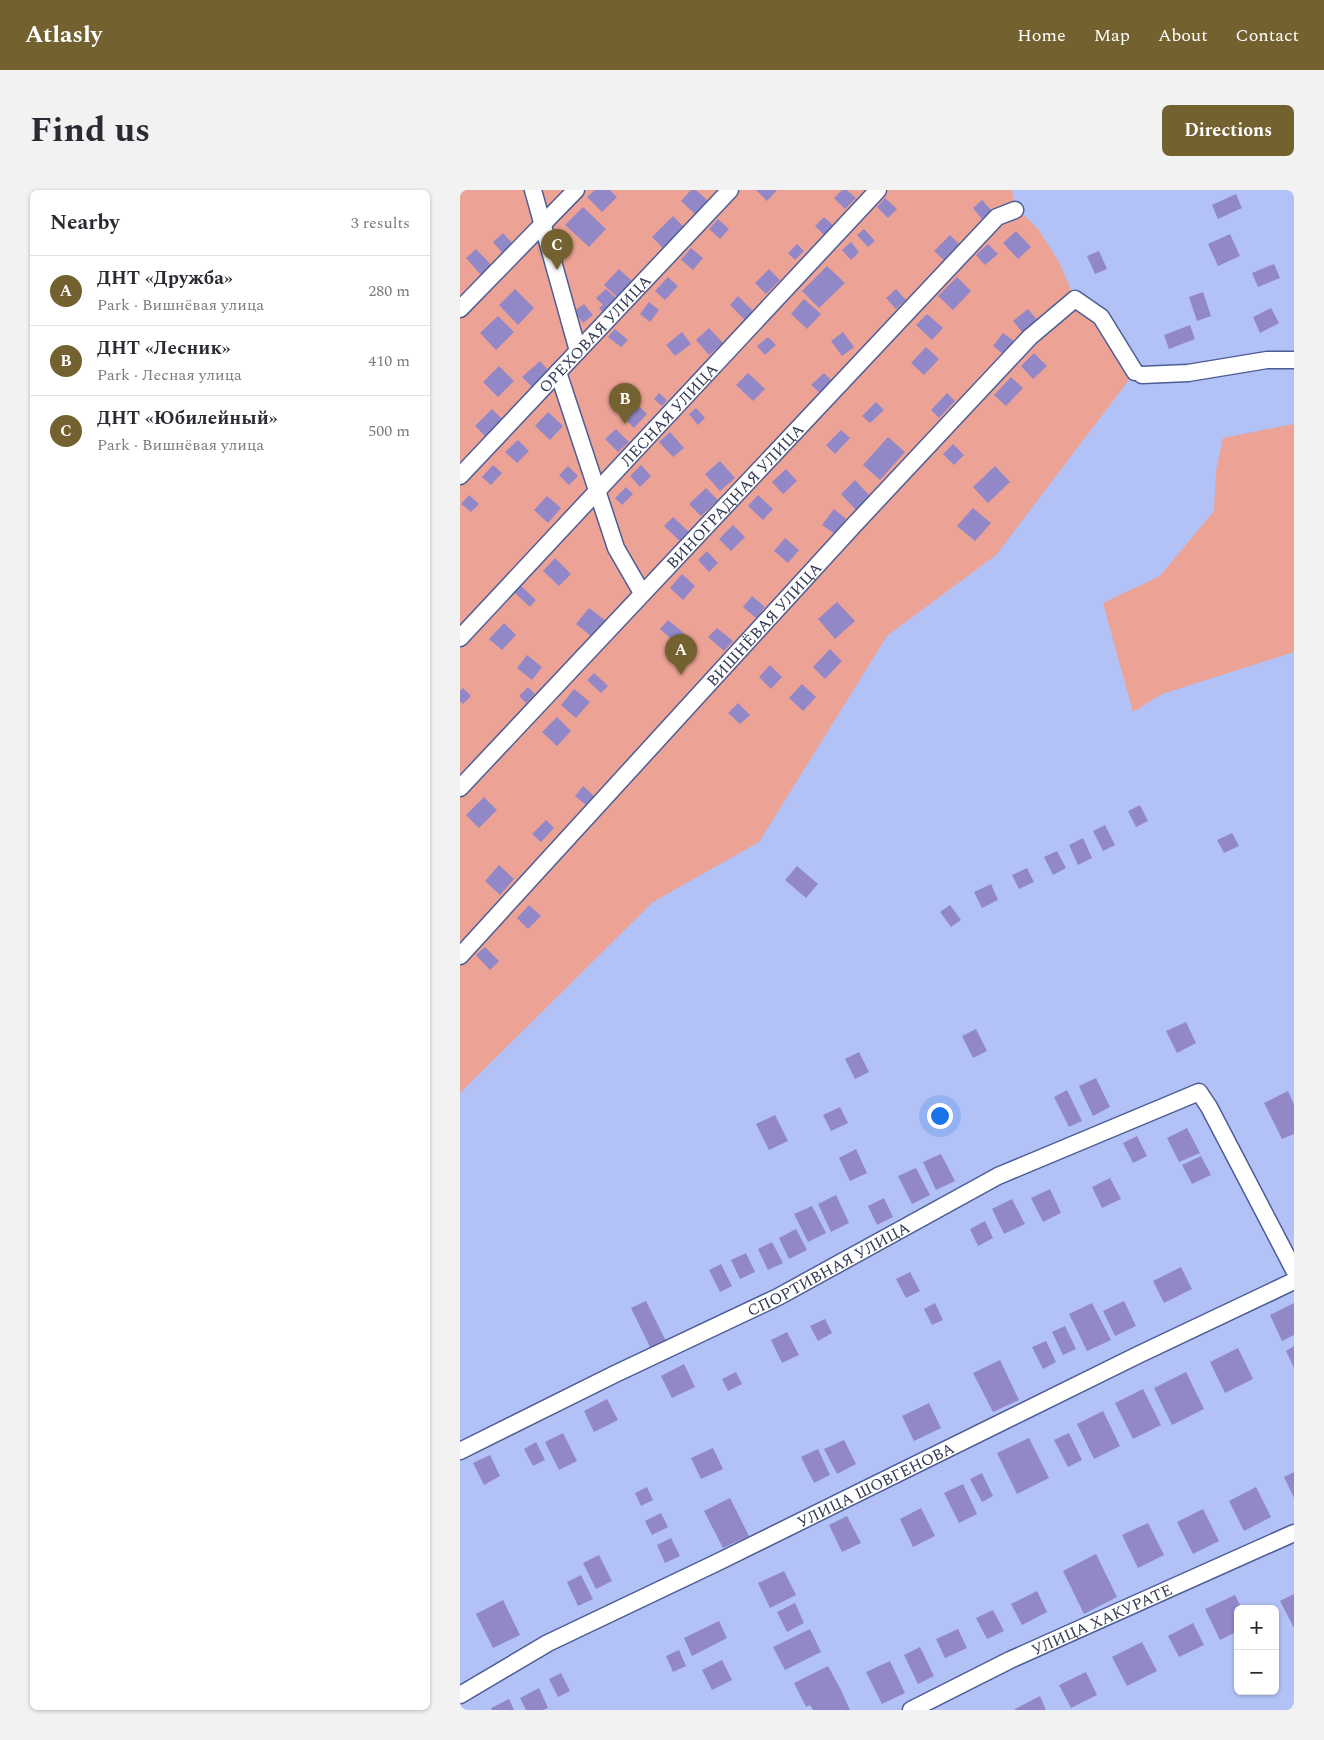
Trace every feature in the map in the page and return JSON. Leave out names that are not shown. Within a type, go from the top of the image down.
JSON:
[{"type":"street","points":[[533,190],[578,351]]},
{"type":"street","points":[[460,309],[576,190]]},
{"type":"street","name":"ОРЕХОВАЯ УЛИЦА","points":[[460,476],[730,190]]},
{"type":"street","name":"ЛЕСНАЯ УЛИЦА","points":[[460,638],[878,190]]},
{"type":"street","name":"ВИНОГРАДНАЯ УЛИЦА","points":[[460,788],[642,592],[997,217],[1015,210]]},
{"type":"street","name":"ВИШНЁВАЯ УЛИЦА","points":[[460,956],[881,496],[1030,337],[1075,299],[1101,317],[1138,373],[1188,373],[1267,360],[1294,360]]},
{"type":"street","points":[[558,372],[616,548],[642,592]]},
{"type":"street","name":"СПОРТИВНАЯ УЛИЦА","points":[[460,1451],[615,1374],[778,1297],[998,1176],[1199,1092],[1209,1107],[1294,1270]]},
{"type":"street","name":"УЛИЦА ШОВГЕНОВА","points":[[460,1695],[548,1643],[716,1563],[1140,1354],[1294,1281]]},
{"type":"street","name":"УЛИЦА ХАКУРАТЕ","points":[[911,1710],[1010,1660],[1294,1533]]},
{"type":"shaded area","points":[[460,190],[1012,190],[1015,210],[1025,216],[1038,229],[1059,262],[1075,299],[1101,317],[1135,372],[996,555],[887,636],[759,842],[653,902],[460,1093]]},
{"type":"shaded area","points":[[1294,424],[1294,652],[1162,694],[1133,712],[1103,603],[1160,576],[1214,511],[1216,471],[1223,438]]},
{"type":"building","points":[[595,190],[610,190],[617,197],[602,212],[587,197]]},
{"type":"building","points":[[691,190],[696,190],[708,201],[696,215],[681,201]]},
{"type":"building","points":[[756,190],[777,190],[767,201]]},
{"type":"building","points":[[842,190],[847,190],[856,198],[845,209],[834,198]]},
{"type":"building","points":[[1236,194],[1242,208],[1218,219],[1212,205]]},
{"type":"building","points":[[885,198],[897,209],[888,218],[877,207]]},
{"type":"building","points":[[982,200],[992,211],[982,219],[973,208]]},
{"type":"building","points":[[583,207],[606,229],[589,247],[565,225]]},
{"type":"building","points":[[673,216],[686,229],[665,250],[652,237]]},
{"type":"building","points":[[824,217],[834,226],[825,236],[815,226]]},
{"type":"building","points":[[718,219],[729,229],[720,239],[709,229]]},
{"type":"building","points":[[864,229],[875,241],[868,247],[857,235]]},
{"type":"building","points":[[1016,231],[1031,247],[1018,259],[1003,243]]},
{"type":"building","points":[[503,233],[514,245],[504,255],[493,242]]},
{"type":"building","points":[[1230,234],[1240,256],[1218,266],[1208,244]]},
{"type":"building","points":[[950,235],[959,244],[944,260],[934,251]]},
{"type":"building","points":[[851,242],[859,252],[851,260],[842,250]]},
{"type":"building","points":[[797,244],[804,251],[795,260],[788,253]]},
{"type":"building","points":[[988,244],[998,254],[985,265],[976,255]]},
{"type":"building","points":[[691,248],[703,258],[693,270],[681,260]]},
{"type":"building","points":[[476,249],[492,266],[482,276],[466,258]]},
{"type":"building","points":[[1099,251],[1107,269],[1095,274],[1087,256]]},
{"type":"building","points":[[1274,264],[1280,278],[1258,287],[1252,273]]},
{"type":"building","points":[[827,266],[845,283],[819,308],[802,291]]},
{"type":"building","points":[[619,269],[633,282],[618,298],[604,285]]},
{"type":"building","points":[[769,269],[780,280],[766,294],[755,283]]},
{"type":"building","points":[[668,277],[678,286],[665,300],[655,291]]},
{"type":"building","points":[[957,277],[971,291],[953,310],[938,296]]},
{"type":"building","points":[[515,289],[534,308],[518,325],[499,305]]},
{"type":"building","points":[[606,289],[618,300],[604,314],[599,308],[603,305],[596,298]]},
{"type":"building","points":[[896,289],[906,300],[896,309],[886,298]]},
{"type":"building","points":[[1203,292],[1211,316],[1197,321],[1189,297]]},
{"type":"building","points":[[738,296],[755,313],[747,322],[730,305]]},
{"type":"building","points":[[804,299],[821,314],[807,329],[791,314]]},
{"type":"building","points":[[649,302],[659,310],[650,322],[640,314]]},
{"type":"building","points":[[584,304],[593,315],[583,323],[574,311]]},
{"type":"building","points":[[1271,308],[1279,323],[1260,333],[1253,317]]},
{"type":"building","points":[[1028,309],[1038,321],[1023,333],[1013,321]]},
{"type":"building","points":[[927,314],[943,328],[932,340],[916,325]]},
{"type":"building","points":[[498,316],[514,332],[496,350],[480,333]]},
{"type":"building","points":[[1190,325],[1195,339],[1169,349],[1164,335]]},
{"type":"building","points":[[709,328],[723,343],[709,355],[696,340]]},
{"type":"building","points":[[615,329],[628,340],[621,347],[608,337]]},
{"type":"building","points":[[682,332],[691,344],[675,356],[666,345]]},
{"type":"building","points":[[843,332],[854,347],[842,356],[831,341]]},
{"type":"building","points":[[1003,333],[1014,341],[1003,354],[993,346]]},
{"type":"building","points":[[768,337],[776,345],[765,355],[757,346]]},
{"type":"building","points":[[926,347],[939,359],[924,375],[911,363]]},
{"type":"building","points":[[1034,353],[1047,366],[1033,379],[1021,366]]},
{"type":"building","points":[[540,361],[549,371],[532,387],[522,377]]},
{"type":"building","points":[[499,366],[514,381],[498,397],[483,382]]},
{"type":"building","points":[[748,373],[765,389],[753,401],[736,385]]},
{"type":"building","points":[[824,373],[832,381],[820,393],[811,385]]},
{"type":"building","points":[[1011,377],[1023,388],[1006,406],[994,395]]},
{"type":"building","points":[[659,393],[667,400],[662,406],[654,399]]},
{"type":"building","points":[[947,393],[955,401],[939,418],[931,410]]},
{"type":"building","points":[[876,402],[884,410],[870,423],[862,416]]},
{"type":"building","points":[[638,405],[647,414],[634,428],[625,419]]},
{"type":"building","points":[[696,408],[705,418],[698,425],[689,414]]},
{"type":"building","points":[[492,409],[502,419],[485,436],[475,426]]},
{"type":"building","points":[[548,412],[563,426],[550,440],[535,426]]},
{"type":"building","points":[[616,429],[629,442],[618,452],[605,439]]},
{"type":"building","points":[[841,430],[850,438],[835,454],[826,445]]},
{"type":"building","points":[[670,432],[684,448],[673,457],[659,442]]},
{"type":"building","points":[[888,437],[905,452],[880,480],[863,465]]},
{"type":"building","points":[[518,440],[529,451],[517,463],[505,452]]},
{"type":"building","points":[[953,444],[964,455],[954,465],[943,454]]},
{"type":"building","points":[[720,461],[735,478],[720,491],[705,474]]},
{"type":"building","points":[[493,465],[502,473],[491,485],[482,477]]},
{"type":"building","points":[[641,465],[651,476],[640,487],[630,476]]},
{"type":"building","points":[[568,466],[578,476],[569,485],[559,475]]},
{"type":"building","points":[[995,466],[1010,482],[988,503],[973,487]]},
{"type":"building","points":[[786,469],[797,481],[783,494],[772,482]]},
{"type":"building","points":[[855,480],[870,496],[856,510],[841,494]]},
{"type":"building","points":[[626,487],[633,494],[622,505],[615,498]]},
{"type":"building","points":[[706,488],[718,500],[701,516],[689,504]]},
{"type":"building","points":[[469,495],[479,504],[471,512],[461,504]]},
{"type":"building","points":[[758,495],[773,509],[763,520],[748,506]]},
{"type":"building","points":[[547,496],[561,508],[548,523],[534,510]]},
{"type":"building","points":[[973,508],[991,523],[975,541],[957,526]]},
{"type":"building","points":[[834,509],[846,519],[835,534],[822,525]]},
{"type":"building","points":[[673,517],[689,532],[680,541],[664,526]]},
{"type":"building","points":[[733,525],[745,537],[731,551],[719,539]]},
{"type":"building","points":[[785,538],[799,550],[788,563],[774,551]]},
{"type":"building","points":[[707,551],[718,563],[709,572],[698,560]]},
{"type":"building","points":[[555,558],[571,574],[559,586],[543,571]]},
{"type":"building","points":[[682,574],[695,586],[683,600],[670,588]]},
{"type":"building","points":[[520,585],[536,600],[530,607],[513,591]]},
{"type":"building","points":[[752,596],[765,607],[756,618],[743,607]]},
{"type":"building","points":[[837,602],[855,621],[835,639],[818,619]]},
{"type":"building","points":[[589,608],[605,620],[592,637],[576,624]]},
{"type":"building","points":[[668,620],[685,634],[677,644],[660,629]]},
{"type":"building","points":[[504,623],[516,635],[502,650],[489,639]]},
{"type":"building","points":[[717,628],[733,641],[724,651],[708,637]]},
{"type":"building","points":[[830,649],[842,661],[825,679],[813,667]]},
{"type":"building","points":[[527,655],[542,667],[532,680],[517,668]]},
{"type":"building","points":[[770,665],[782,677],[771,689],[759,677]]},
{"type":"building","points":[[594,673],[608,686],[601,693],[587,680]]},
{"type":"building","points":[[802,684],[816,697],[803,711],[789,698]]},
{"type":"building","points":[[528,687],[535,694],[526,703],[519,696]]},
{"type":"building","points":[[463,688],[471,696],[463,704],[460,701],[460,691]]},
{"type":"building","points":[[574,689],[590,702],[576,718],[561,705]]},
{"type":"building","points":[[738,703],[750,715],[740,724],[728,713]]},
{"type":"building","points":[[557,717],[571,731],[557,746],[542,732]]},
{"type":"building","points":[[583,786],[594,796],[586,805],[575,796]]},
{"type":"building","points":[[484,797],[497,810],[479,828],[466,815]]},
{"type":"building","points":[[1140,805],[1148,821],[1136,827],[1128,811]]},
{"type":"building","points":[[546,820],[554,828],[541,842],[532,834]]},
{"type":"building","points":[[1105,825],[1115,845],[1103,851],[1093,831]]},
{"type":"building","points":[[1232,833],[1239,846],[1224,853],[1217,840]]},
{"type":"building","points":[[1083,838],[1092,858],[1078,865],[1069,845]]},
{"type":"building","points":[[1057,851],[1066,868],[1053,875],[1044,857]]},
{"type":"building","points":[[499,865],[514,879],[500,895],[485,881]]},
{"type":"building","points":[[797,866],[818,884],[806,898],[785,880]]},
{"type":"building","points":[[1027,868],[1034,882],[1019,889],[1012,875]]},
{"type":"building","points":[[991,884],[998,900],[982,908],[974,892]]},
{"type":"building","points":[[529,905],[541,916],[528,929],[517,918]]},
{"type":"building","points":[[950,905],[961,920],[951,927],[940,912]]},
{"type":"building","points":[[485,947],[499,961],[490,970],[476,955]]},
{"type":"building","points":[[1186,1022],[1196,1043],[1177,1053],[1166,1031]]},
{"type":"building","points":[[976,1029],[987,1051],[973,1058],[962,1036]]},
{"type":"building","points":[[859,1052],[869,1072],[855,1079],[845,1059]]},
{"type":"building","points":[[1096,1078],[1110,1107],[1093,1116],[1079,1086]]},
{"type":"building","points":[[1067,1090],[1082,1121],[1069,1127],[1054,1097]]},
{"type":"building","points":[[1288,1091],[1294,1104],[1294,1134],[1282,1139],[1264,1103]]},
{"type":"building","points":[[840,1107],[848,1123],[831,1131],[823,1115]]},
{"type":"building","points":[[775,1115],[788,1141],[769,1150],[756,1124]]},
{"type":"building","points":[[1187,1128],[1200,1153],[1179,1162],[1167,1138]]},
{"type":"building","points":[[1137,1136],[1147,1156],[1133,1163],[1123,1143]]},
{"type":"building","points":[[856,1149],[867,1173],[850,1181],[839,1158]]},
{"type":"building","points":[[941,1154],[955,1181],[936,1190],[923,1162]]},
{"type":"building","points":[[1201,1156],[1211,1175],[1192,1184],[1182,1165]]},
{"type":"building","points":[[916,1168],[930,1195],[912,1204],[898,1176]]},
{"type":"building","points":[[1110,1178],[1121,1199],[1102,1208],[1092,1187]]},
{"type":"building","points":[[1050,1189],[1061,1213],[1043,1222],[1031,1198]]},
{"type":"building","points":[[836,1195],[849,1223],[831,1232],[818,1204]]},
{"type":"building","points":[[884,1198],[893,1217],[877,1225],[868,1206]]},
{"type":"building","points":[[1012,1199],[1025,1224],[1004,1234],[992,1209]]},
{"type":"building","points":[[812,1206],[826,1233],[808,1242],[794,1214]]},
{"type":"building","points":[[985,1221],[993,1238],[978,1246],[970,1229]]},
{"type":"building","points":[[796,1229],[807,1250],[789,1259],[779,1238]]},
{"type":"building","points":[[772,1242],[783,1263],[768,1270],[758,1249]]},
{"type":"building","points":[[746,1253],[755,1272],[740,1279],[731,1260]]},
{"type":"building","points":[[721,1264],[732,1286],[720,1292],[709,1270]]},
{"type":"building","points":[[1181,1267],[1192,1289],[1164,1303],[1153,1281]]},
{"type":"building","points":[[910,1272],[920,1291],[906,1298],[896,1279]]},
{"type":"building","points":[[646,1301],[666,1341],[651,1349],[631,1308]]},
{"type":"building","points":[[1124,1301],[1136,1326],[1115,1336],[1103,1311]]},
{"type":"building","points":[[935,1303],[943,1320],[932,1325],[924,1309]]},
{"type":"building","points":[[1092,1303],[1111,1340],[1087,1351],[1069,1314]]},
{"type":"building","points":[[1294,1303],[1294,1335],[1282,1341],[1270,1315]]},
{"type":"building","points":[[825,1319],[832,1333],[818,1341],[810,1326]]},
{"type":"building","points":[[1065,1326],[1076,1349],[1063,1355],[1052,1332]]},
{"type":"building","points":[[787,1332],[799,1355],[782,1363],[771,1340]]},
{"type":"building","points":[[1046,1341],[1056,1362],[1043,1369],[1032,1347]]},
{"type":"building","points":[[1294,1346],[1294,1368],[1286,1351]]},
{"type":"building","points":[[1238,1348],[1253,1379],[1225,1393],[1210,1362]]},
{"type":"building","points":[[1000,1360],[1019,1400],[993,1412],[973,1373]]},
{"type":"building","points":[[684,1364],[695,1387],[672,1398],[661,1376]]},
{"type":"building","points":[[736,1372],[742,1384],[728,1391],[722,1379]]},
{"type":"building","points":[[1186,1372],[1204,1409],[1172,1425],[1154,1388]]},
{"type":"building","points":[[1143,1389],[1161,1425],[1133,1439],[1115,1403]]},
{"type":"building","points":[[607,1399],[618,1420],[594,1432],[584,1411]]},
{"type":"building","points":[[929,1403],[941,1428],[914,1441],[902,1416]]},
{"type":"building","points":[[1103,1411],[1120,1446],[1094,1459],[1077,1424]]},
{"type":"building","points":[[563,1433],[577,1461],[559,1470],[545,1442]]},
{"type":"building","points":[[1069,1433],[1082,1460],[1068,1467],[1054,1440]]},
{"type":"building","points":[[1029,1438],[1049,1478],[1017,1494],[997,1453]]},
{"type":"building","points":[[844,1440],[856,1464],[837,1474],[824,1449]]},
{"type":"building","points":[[536,1442],[545,1460],[533,1466],[524,1449]]},
{"type":"building","points":[[713,1448],[723,1469],[701,1479],[691,1458]]},
{"type":"building","points":[[818,1449],[830,1475],[814,1483],[801,1457]]},
{"type":"building","points":[[490,1455],[500,1476],[484,1485],[473,1463]]},
{"type":"building","points":[[1294,1472],[1294,1498],[1284,1477]]},
{"type":"building","points":[[982,1473],[993,1496],[982,1502],[970,1479]]},
{"type":"building","points":[[963,1484],[977,1514],[959,1523],[944,1493]]},
{"type":"building","points":[[647,1487],[653,1500],[641,1506],[635,1493]]},
{"type":"building","points":[[1256,1487],[1271,1517],[1244,1531],[1229,1501]]},
{"type":"building","points":[[730,1498],[749,1536],[723,1548],[704,1511]]},
{"type":"building","points":[[921,1508],[935,1536],[913,1547],[900,1519]]},
{"type":"building","points":[[1203,1509],[1219,1541],[1193,1554],[1177,1522]]},
{"type":"building","points":[[661,1513],[668,1527],[652,1535],[645,1521]]},
{"type":"building","points":[[847,1516],[861,1543],[842,1552],[829,1525]]},
{"type":"building","points":[[1148,1523],[1164,1555],[1138,1568],[1122,1535]]},
{"type":"building","points":[[671,1538],[680,1556],[665,1563],[657,1545]]},
{"type":"building","points":[[1096,1554],[1117,1597],[1084,1614],[1063,1571]]},
{"type":"building","points":[[599,1555],[612,1581],[596,1589],[583,1563]]},
{"type":"building","points":[[784,1571],[796,1595],[770,1608],[758,1583]]},
{"type":"building","points":[[581,1575],[593,1599],[578,1606],[567,1582]]},
{"type":"building","points":[[1037,1591],[1047,1612],[1022,1625],[1011,1604]]},
{"type":"building","points":[[1294,1594],[1294,1628],[1280,1601]]},
{"type":"building","points":[[1235,1595],[1240,1605],[1234,1605],[1234,1633],[1220,1640],[1205,1609]]},
{"type":"building","points":[[503,1600],[520,1635],[493,1648],[476,1614]]},
{"type":"building","points":[[795,1603],[804,1623],[787,1632],[777,1612]]},
{"type":"building","points":[[993,1610],[1004,1631],[987,1639],[976,1618]]},
{"type":"building","points":[[719,1621],[727,1638],[692,1656],[684,1638]]},
{"type":"building","points":[[1193,1623],[1204,1645],[1179,1657],[1168,1636]]},
{"type":"building","points":[[810,1629],[821,1652],[785,1670],[773,1647]]},
{"type":"building","points":[[958,1629],[967,1648],[945,1658],[936,1639]]},
{"type":"building","points":[[1142,1642],[1157,1671],[1127,1686],[1112,1657]]},
{"type":"building","points":[[920,1647],[934,1676],[918,1684],[904,1655]]},
{"type":"building","points":[[679,1650],[686,1666],[673,1672],[666,1656]]},
{"type":"building","points":[[722,1660],[732,1680],[712,1690],[702,1670]]},
{"type":"building","points":[[890,1661],[905,1693],[882,1704],[866,1672]]},
{"type":"building","points":[[828,1666],[850,1710],[813,1710],[810,1705],[806,1707],[794,1683]]},
{"type":"building","points":[[1086,1672],[1097,1695],[1071,1708],[1059,1685]]},
{"type":"building","points":[[561,1673],[570,1691],[558,1697],[549,1679]]},
{"type":"building","points":[[539,1688],[548,1708],[543,1710],[526,1710],[520,1698]]},
{"type":"building","points":[[1040,1696],[1046,1710],[1015,1710],[1015,1709]]},
{"type":"building","points":[[509,1699],[514,1710],[492,1710],[491,1708]]},
{"type":"place","name":"ДНТ «Юбилейный»","points":[[557,270]]},
{"type":"place","name":"ДНТ «Лесник»","points":[[625,424]]},
{"type":"place","name":"ДНТ «Дружба»","points":[[681,675]]}]
